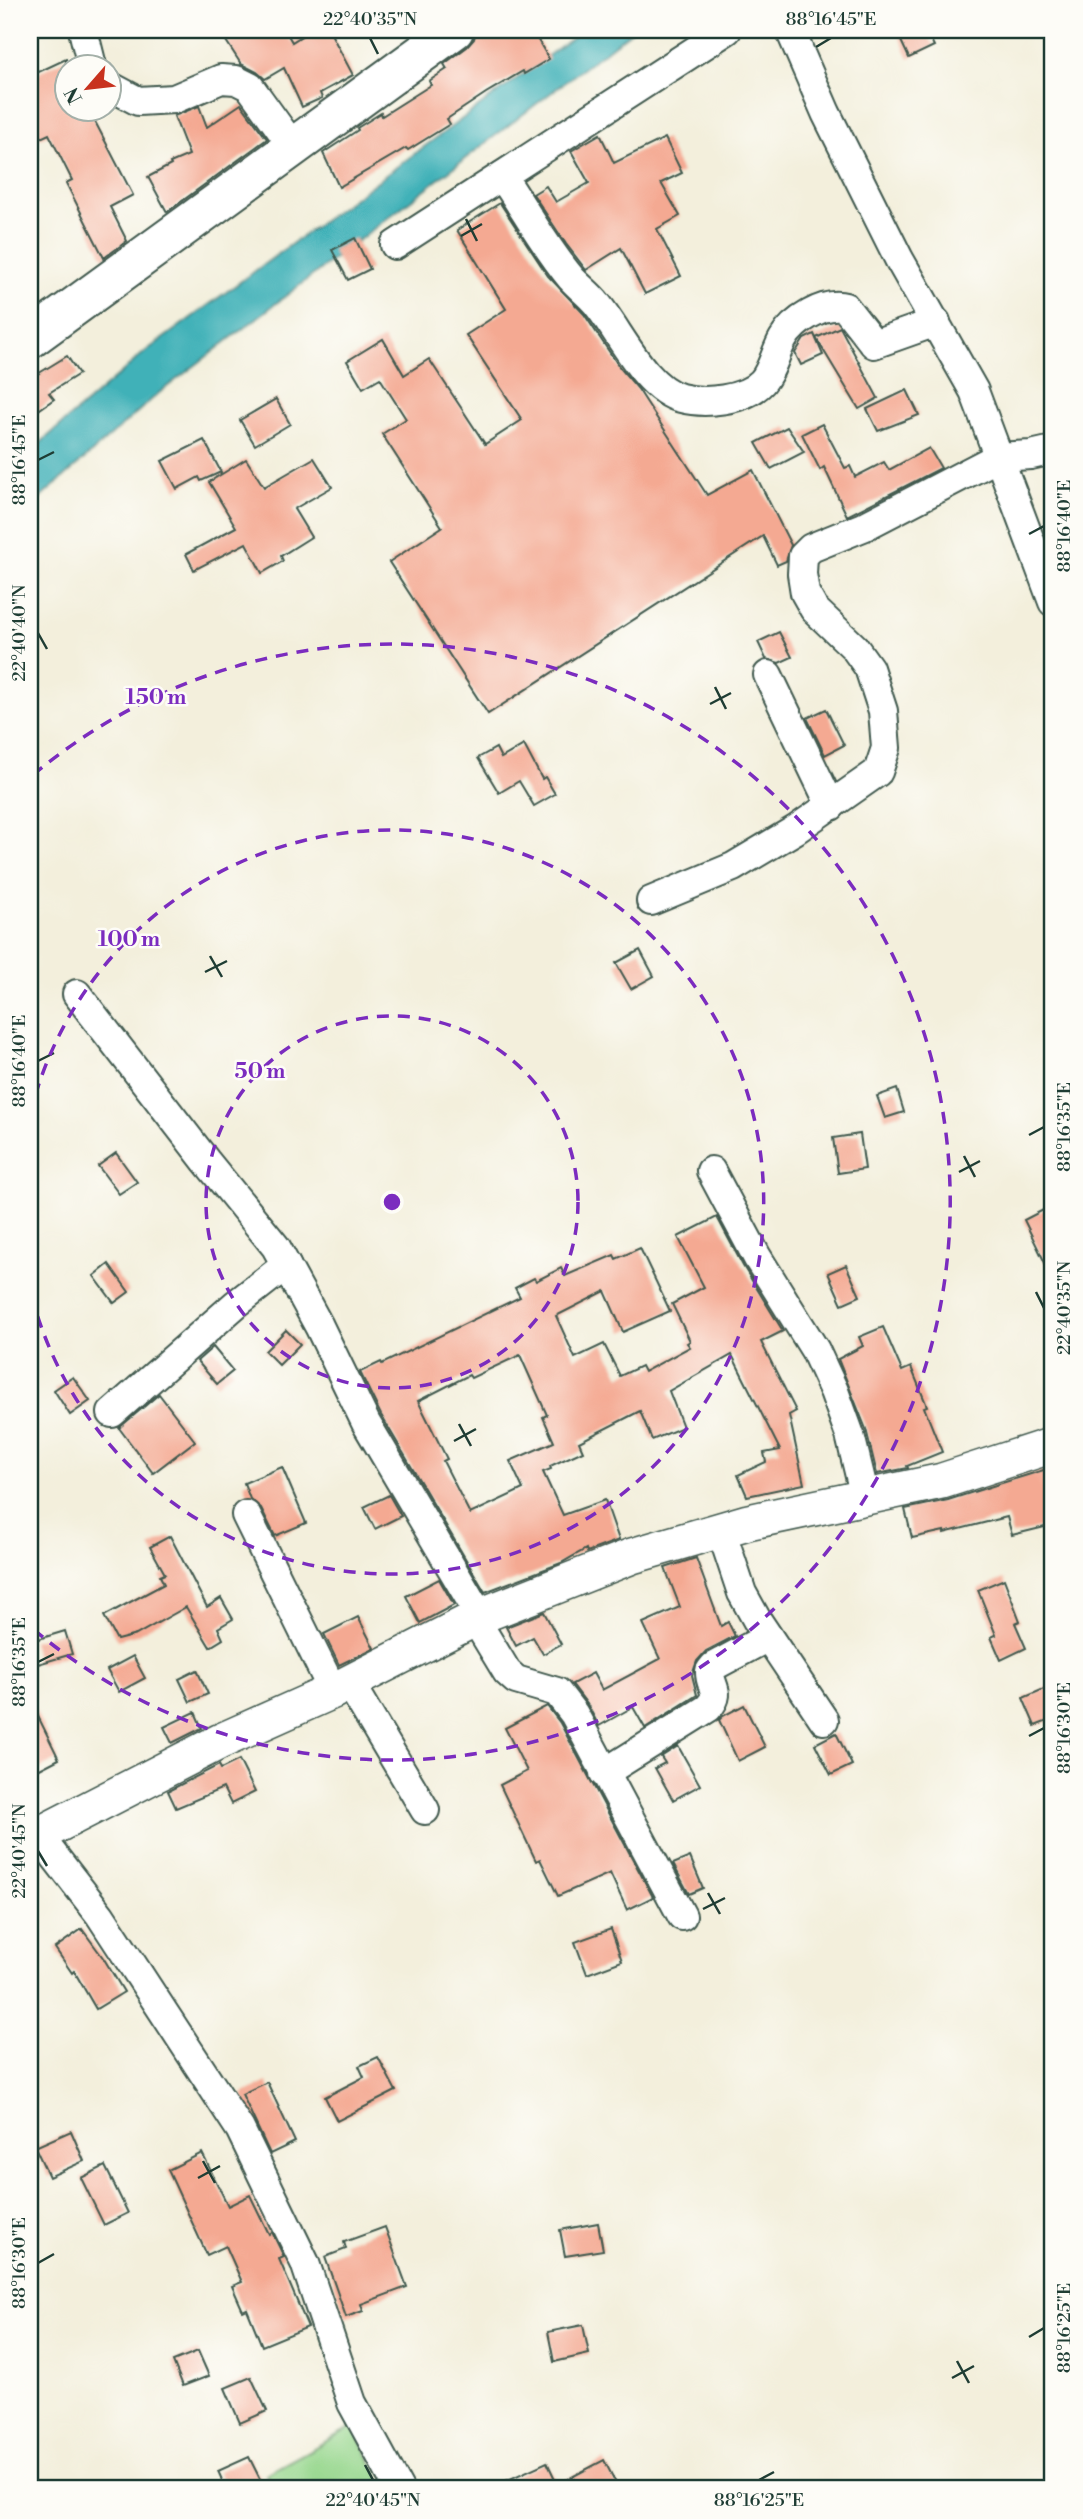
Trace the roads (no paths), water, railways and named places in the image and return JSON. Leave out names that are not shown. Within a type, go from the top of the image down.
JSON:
[{"type":"main road","points":[[30,339],[454,30]]},
{"type":"street","points":[[83,30],[88,52]]},
{"type":"street","points":[[395,245],[727,30]]},
{"type":"street","points":[[790,30],[826,113],[899,259],[974,391],[1053,602]]},
{"type":"street","points":[[122,92],[138,101],[174,99],[220,79],[236,79],[250,87],[294,148]]},
{"type":"street","points":[[502,176],[562,265],[596,303],[653,381],[679,398],[704,401],[739,395],[753,389],[763,381],[790,329],[817,310],[831,306],[845,307],[874,344],[936,321]]},
{"type":"street","points":[[651,901],[733,867],[831,806],[878,772],[886,748],[883,711],[869,668],[854,647],[814,609],[805,593],[803,556],[811,548],[863,527],[998,457],[1031,455],[1053,450]]},
{"type":"street","points":[[768,675],[831,806]]},
{"type":"street","points":[[77,994],[276,1247],[319,1326],[366,1423],[478,1618],[494,1653],[516,1680],[557,1692],[574,1714],[682,1916]]},
{"type":"street","points":[[711,1171],[757,1257],[820,1360],[850,1435],[865,1497]]},
{"type":"street","points":[[113,1413],[236,1304],[286,1265]]},
{"type":"street","points":[[399,2489],[352,2403],[305,2263],[240,2129],[100,1916],[34,1835],[221,1741],[341,1686],[478,1618],[632,1556],[721,1530],[942,1481],[1053,1445]]},
{"type":"street","points":[[246,1516],[341,1686],[425,1810]]},
{"type":"street","points":[[721,1530],[743,1593],[824,1720]]},
{"type":"street","points":[[604,1773],[708,1709],[715,1696],[710,1671],[714,1666],[768,1636]]},
{"type":"water","points":[[583,30],[633,30],[159,393],[30,507],[30,452],[146,351]]}]
